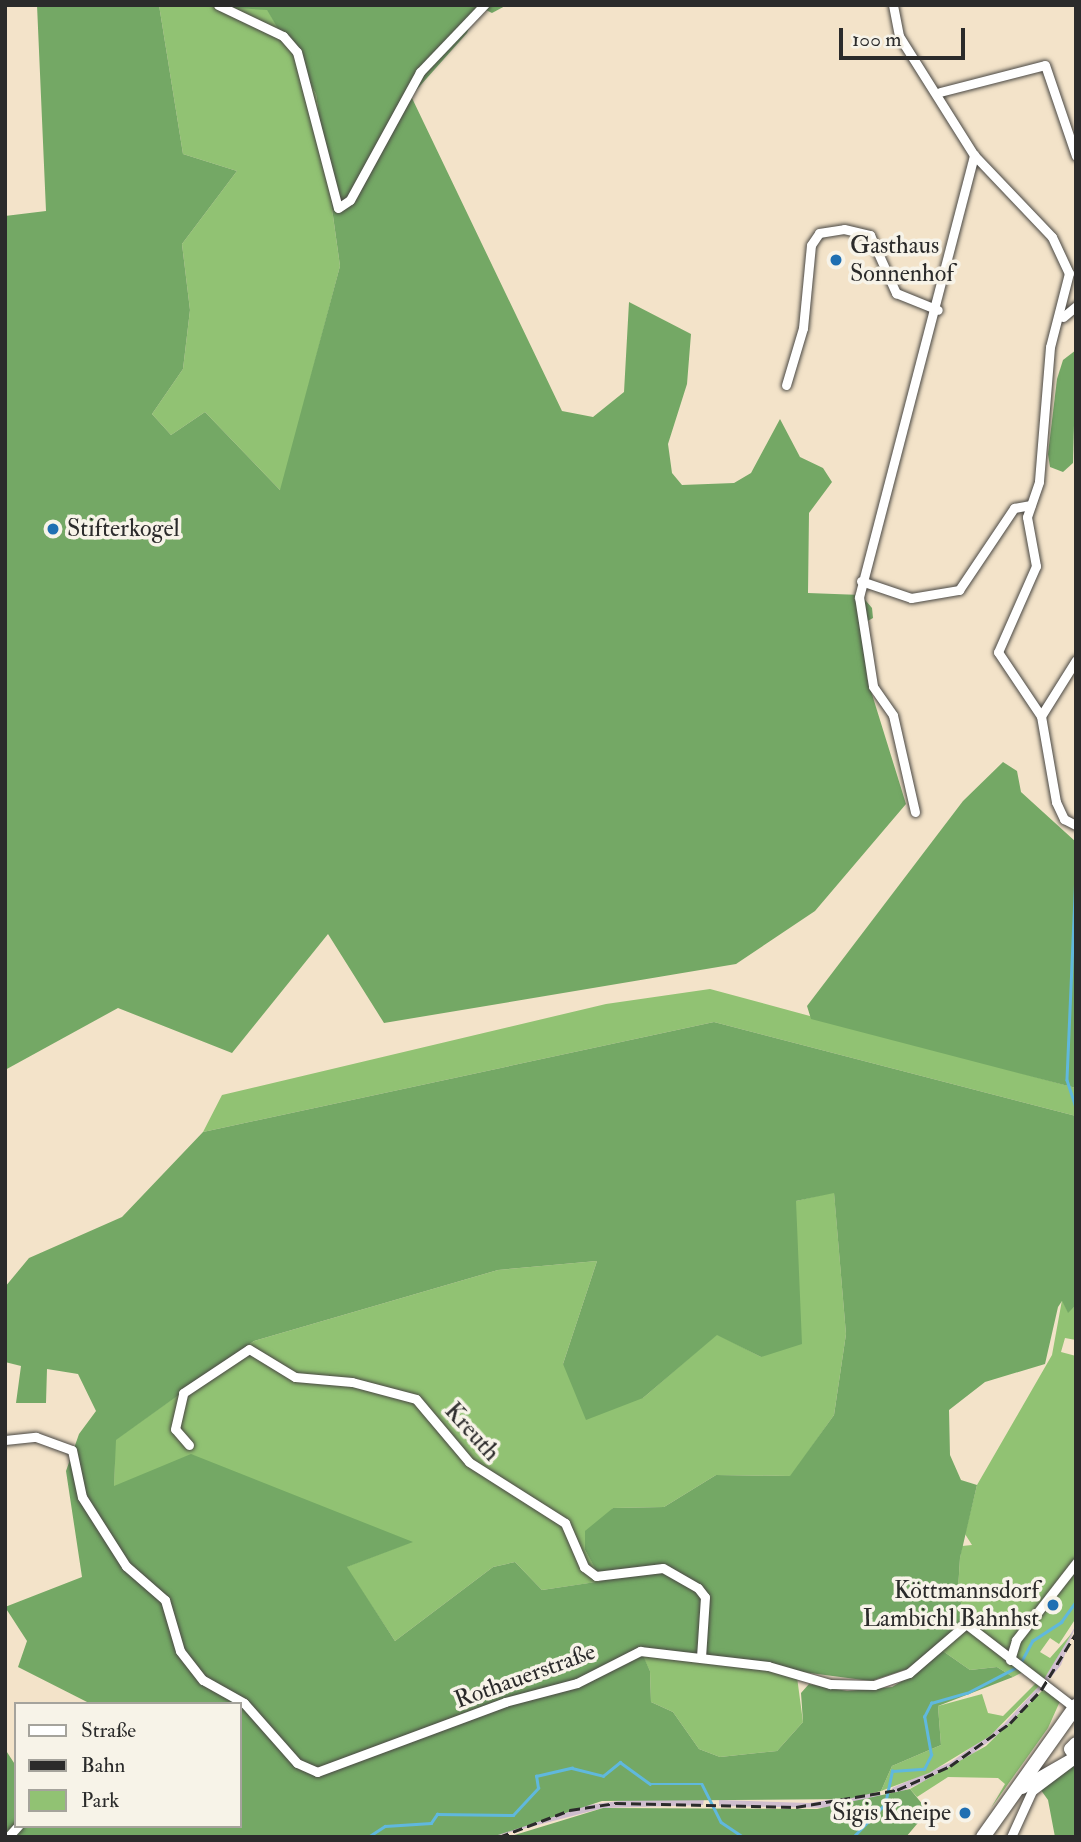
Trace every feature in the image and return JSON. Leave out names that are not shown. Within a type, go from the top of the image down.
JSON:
[{"type":"main road","points":[[983,1837],[1075,1707]]},
{"type":"main road","points":[[1016,1794],[1074,1758],[1070,1749],[1076,1743]]},
{"type":"street","points":[[218,5],[283,36],[298,52],[338,208],[350,201],[420,72],[484,5]]},
{"type":"street","points":[[892,5],[900,36],[940,92],[974,155],[1061,251],[1069,284],[1062,318],[1050,347],[1040,475],[1027,526],[1036,566],[998,652],[1041,716],[1056,802],[1064,819],[1076,825]]},
{"type":"street","points":[[940,92],[1045,65],[1076,156]]},
{"type":"street","points":[[915,812],[892,715],[873,686],[860,617],[861,581],[898,455],[904,409],[938,310],[974,155]]},
{"type":"street","points":[[786,385],[803,328],[811,246],[819,233],[844,229],[870,235],[897,293],[938,310]]},
{"type":"street","points":[[1062,318],[1076,306]]},
{"type":"street","points":[[861,581],[911,598],[960,590],[1014,508],[1031,505]]},
{"type":"street","points":[[1041,716],[1076,660]]},
{"type":"street","name":"Kreuth","points":[[189,1445],[176,1429],[183,1393],[249,1349],[295,1377],[352,1382],[416,1399],[469,1462],[565,1523],[584,1567],[596,1576],[663,1568],[698,1588],[705,1597],[701,1658]]},
{"type":"street","name":"Rothauerstraße","points":[[5,1440],[36,1437],[72,1450],[82,1497],[126,1566],[165,1600],[180,1651],[203,1680],[230,1700]]},
{"type":"street","points":[[1075,1707],[1010,1660],[1016,1640],[1076,1563]]},
{"type":"street","name":"Rothauerstraße","points":[[242,1711],[297,1763],[317,1772],[505,1702],[576,1683],[640,1651],[768,1666],[830,1684],[874,1685],[909,1673],[966,1624],[1010,1660]]},
{"type":"street","points":[[1011,1837],[1032,1791],[1066,1770],[1074,1758]]},
{"type":"shaded area","points":[[1076,1625],[1061,1665],[1015,1722],[954,1768],[894,1795],[892,1788],[951,1762],[1004,1724],[1041,1684]]},
{"type":"shaded area","points":[[880,1792],[882,1798],[838,1808],[719,1806],[719,1800],[809,1803]]},
{"type":"shaded area","points":[[641,1798],[704,1799],[703,1805],[603,1808],[492,1837],[566,1808]]},
{"type":"green space","points":[[37,5],[159,5],[183,154],[237,171],[182,244],[190,310],[183,369],[152,414],[171,435],[205,412],[280,490],[340,266],[316,94],[267,10],[184,5],[507,5],[492,13],[478,6],[467,33],[411,96],[562,411],[593,417],[624,392],[629,302],[691,334],[687,384],[668,444],[672,473],[682,485],[734,483],[751,473],[780,419],[800,457],[823,468],[832,482],[809,513],[808,593],[861,595],[872,608],[873,618],[864,623],[867,678],[906,804],[815,911],[736,964],[384,1023],[328,934],[232,1053],[118,1008],[5,1070],[5,216],[46,211]]},
{"type":"green space","points":[[159,5],[267,9],[316,94],[340,266],[281,491],[205,412],[171,435],[152,414],[183,369],[190,310],[182,244],[237,171],[183,154]]},
{"type":"green space","points":[[1076,350],[1073,463],[1063,472],[1050,467],[1048,454],[1057,379],[1063,360]]},
{"type":"green space","points":[[1003,762],[1017,771],[1021,792],[1076,842],[1076,1088],[811,1019],[807,1006],[963,801]]},
{"type":"green space","points":[[710,989],[1076,1088],[1076,1116],[714,1022],[203,1132],[222,1095],[606,1004]]},
{"type":"green space","points":[[714,1022],[1076,1116],[1076,1305],[1068,1313],[1062,1301],[1058,1307],[1045,1364],[985,1382],[949,1410],[950,1455],[961,1480],[977,1485],[960,1558],[958,1590],[966,1624],[907,1669],[871,1681],[641,1651],[650,1671],[651,1702],[673,1712],[699,1749],[720,1757],[777,1751],[803,1722],[801,1693],[809,1684],[847,1691],[892,1687],[919,1671],[940,1649],[970,1670],[997,1667],[1013,1677],[938,1706],[941,1745],[892,1766],[881,1791],[848,1799],[602,1801],[492,1837],[5,1837],[5,1749],[14,1763],[14,1828],[242,1828],[242,1702],[87,1702],[18,1667],[27,1641],[5,1607],[82,1577],[66,1471],[79,1434],[96,1411],[78,1374],[47,1369],[46,1403],[16,1403],[21,1366],[5,1362],[5,1287],[29,1258],[122,1217],[203,1132]],"holes":[[[834,1193],[846,1334],[834,1415],[790,1476],[716,1475],[664,1507],[613,1508],[585,1531],[585,1550],[602,1581],[542,1590],[515,1562],[493,1567],[395,1641],[347,1567],[413,1542],[191,1454],[114,1486],[116,1440],[254,1341],[498,1270],[597,1261],[563,1364],[586,1420],[643,1398],[717,1335],[761,1357],[802,1344],[796,1201]]]},
{"type":"green space","points":[[834,1192],[846,1334],[834,1415],[791,1476],[716,1475],[664,1507],[613,1508],[585,1550],[603,1581],[542,1590],[515,1562],[493,1567],[395,1641],[346,1567],[411,1542],[114,1487],[115,1440],[254,1341],[498,1270],[597,1261],[563,1364],[643,1398],[717,1334],[761,1357],[796,1201]]},
{"type":"green space","points":[[1062,1300],[1068,1312],[1076,1305],[1076,1340],[1065,1338],[1061,1352],[1076,1356],[1076,1618],[1059,1644],[1050,1638],[1040,1652],[1050,1658],[1072,1633],[1041,1684],[990,1736],[929,1773],[881,1791],[892,1766],[941,1745],[938,1706],[982,1694],[988,1713],[1003,1716],[1037,1682],[1025,1671],[1013,1677],[997,1667],[970,1670],[940,1649],[966,1624],[958,1590],[960,1558],[962,1546],[972,1545],[965,1534],[977,1485],[1052,1355]]},
{"type":"green space","points":[[640,1651],[768,1666],[797,1677],[803,1722],[777,1751],[720,1757],[699,1749],[673,1712],[651,1702],[650,1671]]},
{"type":"green space","points":[[1045,1688],[1061,1699],[1048,1728],[991,1808],[1005,1784],[998,1778],[948,1777],[917,1797],[910,1789],[986,1746]]},
{"type":"green space","points":[[1076,1762],[1076,1837],[1055,1837],[1048,1800],[1038,1786]]},
{"type":"green space","points":[[910,1789],[928,1811],[906,1837],[508,1837],[603,1808],[817,1809]]},
{"type":"waterway","points":[[1076,846],[1076,868]]},
{"type":"waterway","points":[[1076,873],[1067,1080],[1076,1108]]},
{"type":"waterway","points":[[1021,1662],[1032,1641],[1061,1622],[1076,1601]]},
{"type":"waterway","points":[[853,1837],[885,1804],[892,1771],[924,1769],[931,1755],[924,1717],[931,1703],[967,1693],[1015,1668]]},
{"type":"waterway","points":[[368,1837],[385,1826],[431,1823],[437,1814],[513,1815],[538,1788],[536,1776],[572,1768],[603,1776],[620,1762],[650,1784],[702,1784],[721,1822],[743,1837]]},
{"type":"railway","points":[[499,1837],[570,1810],[616,1803],[796,1807],[897,1790],[950,1766],[1010,1723],[1041,1690],[1076,1633]]},
{"type":"place","name":"Gasthaus Sonnenhof","points":[[836,260]]},
{"type":"place","name":"Stifterkogel","points":[[53,529]]},
{"type":"place","name":"Köttmannsdorf Lambichl Bahnhst","points":[[1053,1605]]},
{"type":"place","name":"Sigis Kneipe","points":[[965,1813]]}]
